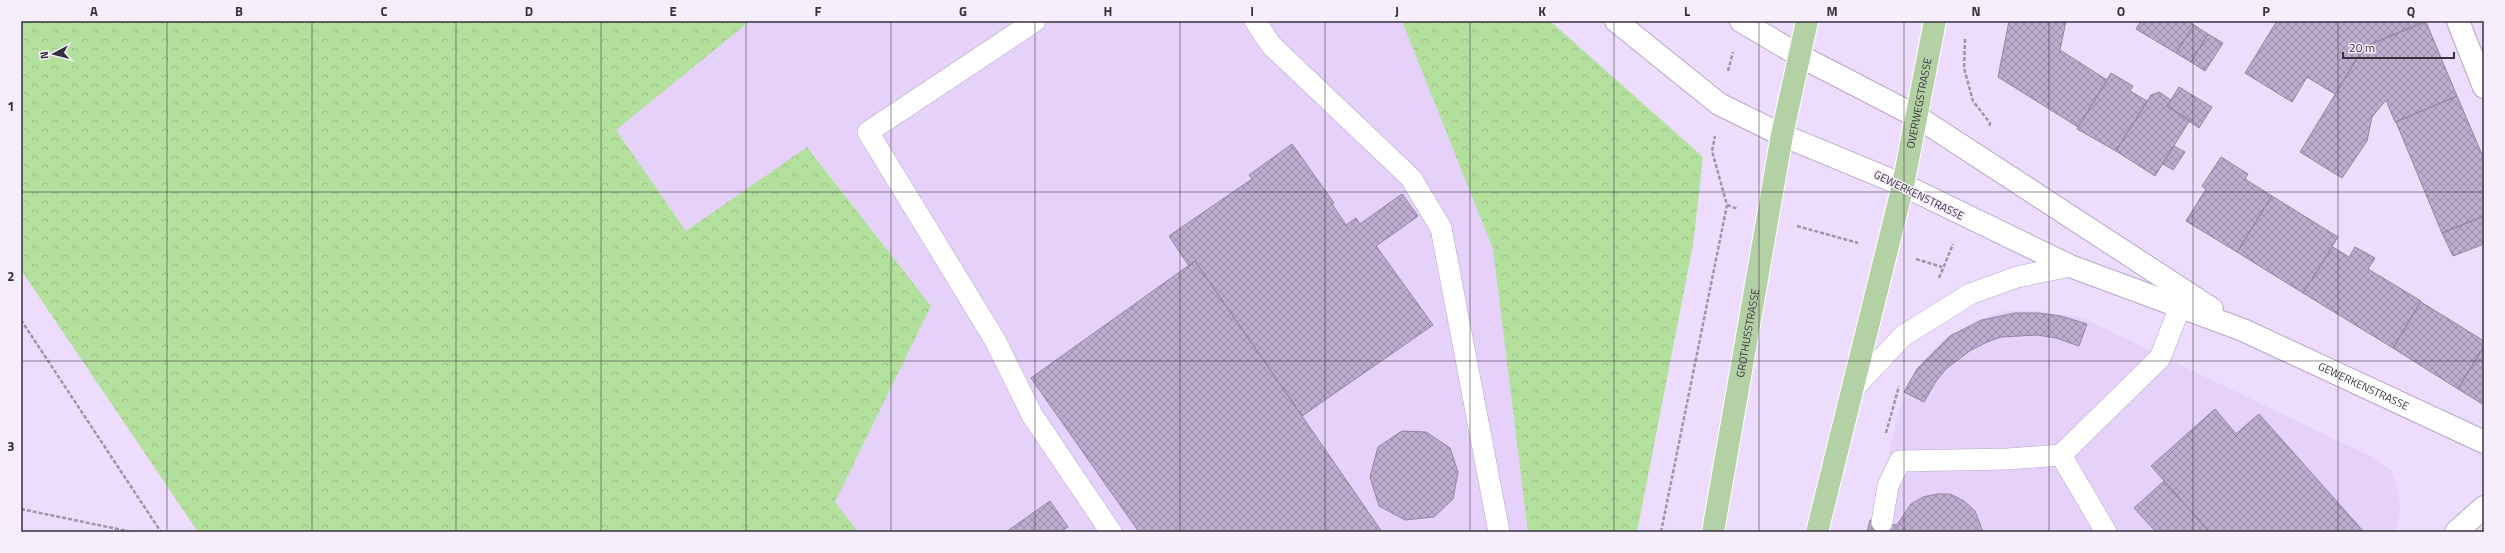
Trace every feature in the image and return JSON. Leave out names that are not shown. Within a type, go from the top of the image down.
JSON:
[{"type":"main road","points":[[1782,135],[1807,21]]},
{"type":"main road","name":"OVERWEGSTRASSE","points":[[1904,185],[1916,116],[1936,21]]},
{"type":"main road","name":"GROTHUSSTRASSE","points":[[1713,532],[1782,135]]},
{"type":"main road","points":[[1817,532],[1904,185]]},
{"type":"street","name":"GEWERKENSTRASSE","points":[[1616,21],[1719,104],[1782,135],[1904,185],[2070,266],[2243,330],[2484,442]]},
{"type":"street","name":"GEWERKENSTRASSE","points":[[1741,21],[1800,56],[1916,116],[2243,330]]},
{"type":"street","points":[[2458,21],[2484,86]]},
{"type":"street","points":[[2456,532],[2484,507]]},
{"type":"lane","points":[[1035,21],[868,132],[995,340],[1032,415],[1111,532]]},
{"type":"lane","points":[[1255,21],[1271,45],[1411,178],[1442,228],[1499,532]]},
{"type":"lane","points":[[1852,390],[1903,336],[1970,294],[2016,277],[2070,266]]},
{"type":"lane","points":[[1882,522],[1888,486],[1900,461],[2008,459],[2062,455],[2160,358],[2180,307]]},
{"type":"lane","points":[[2062,455],[2106,532]]},
{"type":"path","points":[[1960,35],[1965,37],[1964,68],[1973,101],[1990,123],[1988,130]]},
{"type":"path","points":[[1661,532],[1727,206],[1712,151],[1719,104],[1733,51]]},
{"type":"path","points":[[1790,224],[1848,240]]},
{"type":"path","points":[[1940,280],[1942,267],[1954,241]]},
{"type":"path","points":[[1909,257],[1942,267]]},
{"type":"path","points":[[21,320],[161,532]]},
{"type":"path","points":[[1886,435],[1900,381]]},
{"type":"path","points":[[21,509],[132,532]]},
{"type":"shaded area","points":[[750,21],[1402,21],[1493,249],[1528,532],[858,532],[835,502],[931,306],[808,147],[686,231],[616,130]]},
{"type":"shaded area","points":[[2034,310],[2085,319],[2374,458],[2392,471],[2399,493],[2400,514],[2394,532],[1873,532],[1896,421],[1907,389],[1919,365],[1942,340],[1975,321],[2004,311]]},
{"type":"green space","points":[[21,21],[750,21],[616,130],[686,231],[807,147],[931,306],[835,502],[858,532],[198,532],[21,270]]},
{"type":"green space","points":[[1402,21],[1550,21],[1703,157],[1693,245],[1637,532],[1528,532],[1493,249]]},
{"type":"building","points":[[2009,21],[2066,21],[2060,50],[2107,80],[2078,127],[1998,77]]},
{"type":"building","points":[[2141,21],[2188,21],[2194,25],[2176,53],[2136,29]]},
{"type":"building","points":[[2277,21],[2425,21],[2364,47],[2335,94],[2307,77],[2292,102],[2245,73]]},
{"type":"building","points":[[2426,22],[2457,96],[2395,122],[2386,100],[2372,117],[2367,141],[2342,178],[2300,152],[2364,47]]},
{"type":"building","points":[[2194,25],[2208,34],[2191,62],[2176,53]]},
{"type":"building","points":[[2208,34],[2223,43],[2205,71],[2191,62]]},
{"type":"building","points":[[2111,73],[2133,86],[2130,91],[2147,101],[2116,151],[2077,129]]},
{"type":"building","points":[[2179,87],[2212,107],[2199,128],[2167,106]]},
{"type":"building","points":[[2159,92],[2171,100],[2167,106],[2190,120],[2155,176],[2116,151],[2151,95]]},
{"type":"building","points":[[2457,96],[2484,159],[2484,216],[2442,233],[2396,122]]},
{"type":"building","points":[[1292,144],[1334,203],[1332,204],[1346,225],[1356,218],[1360,224],[1402,194],[1418,216],[1376,246],[1433,325],[1302,416],[1195,261],[1189,266],[1169,236],[1252,179],[1249,175]]},
{"type":"building","points":[[2174,146],[2185,152],[2173,170],[2163,164]]},
{"type":"building","points":[[2221,157],[2248,174],[2245,179],[2272,196],[2237,252],[2186,221],[2206,189],[2202,186]]},
{"type":"building","points":[[2272,196],[2338,237],[2303,293],[2237,252]]},
{"type":"building","points":[[2484,216],[2484,244],[2453,256],[2442,233]]},
{"type":"building","points":[[2333,247],[2349,257],[2355,247],[2375,258],[2368,269],[2421,301],[2393,348],[2303,293]]},
{"type":"building","points":[[1195,261],[1382,532],[1139,532],[1031,378]]},
{"type":"building","points":[[2421,302],[2484,341],[2484,346],[2458,389],[2393,348]]},
{"type":"building","points":[[2015,313],[2038,313],[2061,316],[2087,324],[2079,346],[2056,338],[2037,335],[2001,337],[1987,342],[1971,350],[1947,368],[1936,381],[1924,402],[1904,392],[1917,369],[1950,336],[1982,320]]},
{"type":"building","points":[[2484,346],[2484,405],[2458,389]]},
{"type":"building","points":[[2215,409],[2236,434],[2259,414],[2364,532],[2209,532],[2151,466]]},
{"type":"building","points":[[1402,431],[1426,432],[1450,448],[1458,472],[1453,499],[1434,517],[1405,520],[1379,506],[1370,477],[1378,447]]},
{"type":"building","points":[[2164,481],[2209,532],[2156,532],[2134,508]]},
{"type":"building","points":[[1937,494],[1950,494],[1964,501],[1975,511],[1983,532],[1867,532],[1870,520],[1897,525],[1911,504],[1923,497]]},
{"type":"building","points":[[1050,501],[1068,527],[1060,532],[1006,532]]}]
